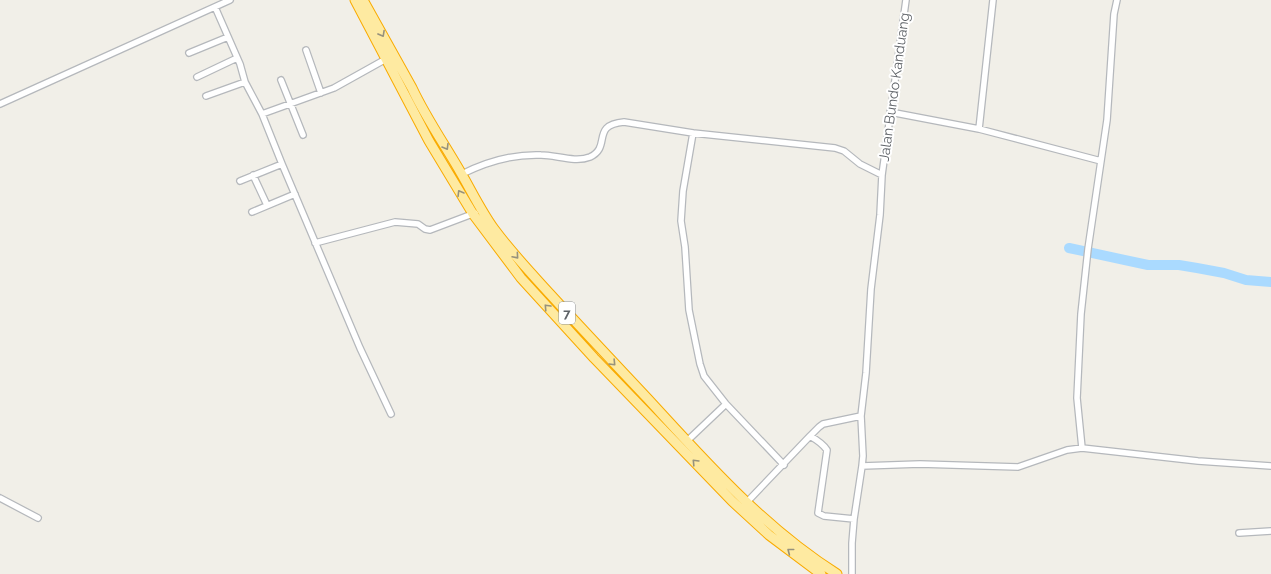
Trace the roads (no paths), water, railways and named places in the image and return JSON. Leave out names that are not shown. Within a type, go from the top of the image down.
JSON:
[{"type":"highway","name":"7","points":[[355,0],[429,141],[473,214],[521,278],[594,358],[732,501],[772,531],[837,574]]},
{"type":"highway","name":"7","points":[[363,0],[419,102],[482,210],[494,229],[512,252],[602,352],[747,502],[772,531],[821,574]]},
{"type":"highway","points":[[594,358],[602,352]]},
{"type":"street","points":[[0,104],[230,0]]},
{"type":"street","name":"Jalan Bundo Kanduang","points":[[852,574],[854,518],[863,456],[861,416],[866,373],[871,289],[880,215],[882,175],[906,0]]},
{"type":"street","points":[[979,129],[993,0]]},
{"type":"street","points":[[1082,448],[1077,390],[1081,314],[1087,252],[1107,120],[1116,0]]},
{"type":"street","points":[[215,7],[237,58],[245,82],[262,114],[360,348],[391,414]]},
{"type":"street","points":[[189,53],[228,37]]},
{"type":"street","points":[[306,50],[321,93]]},
{"type":"street","points":[[197,77],[237,58]]},
{"type":"street","points":[[262,114],[334,88],[386,58]]},
{"type":"street","points":[[281,80],[303,134]]},
{"type":"street","points":[[206,96],[245,82]]},
{"type":"street","points":[[890,112],[979,129],[1101,161]]},
{"type":"street","points":[[462,174],[497,161],[529,155],[542,154],[576,158],[590,157],[598,150],[606,128],[615,123],[634,123],[693,133],[834,148],[844,151],[860,164],[882,175]]},
{"type":"street","points":[[693,133],[680,211],[680,221],[685,247],[689,310],[702,372],[707,381],[726,404],[784,465]]},
{"type":"street","points":[[240,181],[282,164]]},
{"type":"street","points":[[254,175],[267,206]]},
{"type":"street","points":[[252,212],[295,194]]},
{"type":"street","points":[[315,243],[395,222],[418,224],[425,229],[430,230],[482,210]]},
{"type":"street","points":[[687,441],[726,404]]},
{"type":"street","points":[[747,502],[819,427],[823,424],[861,416]]},
{"type":"street","points":[[810,436],[821,443],[826,450],[818,513],[824,516],[854,518]]},
{"type":"street","points":[[862,466],[920,464],[1018,467],[1068,450],[1082,448],[1198,461],[1271,466]]},
{"type":"street","points":[[0,498],[38,518]]},
{"type":"street","points":[[1239,533],[1271,531]]},
{"type":"waterway","points":[[1069,248],[1148,265],[1179,265],[1224,273],[1246,280],[1271,282]]}]
